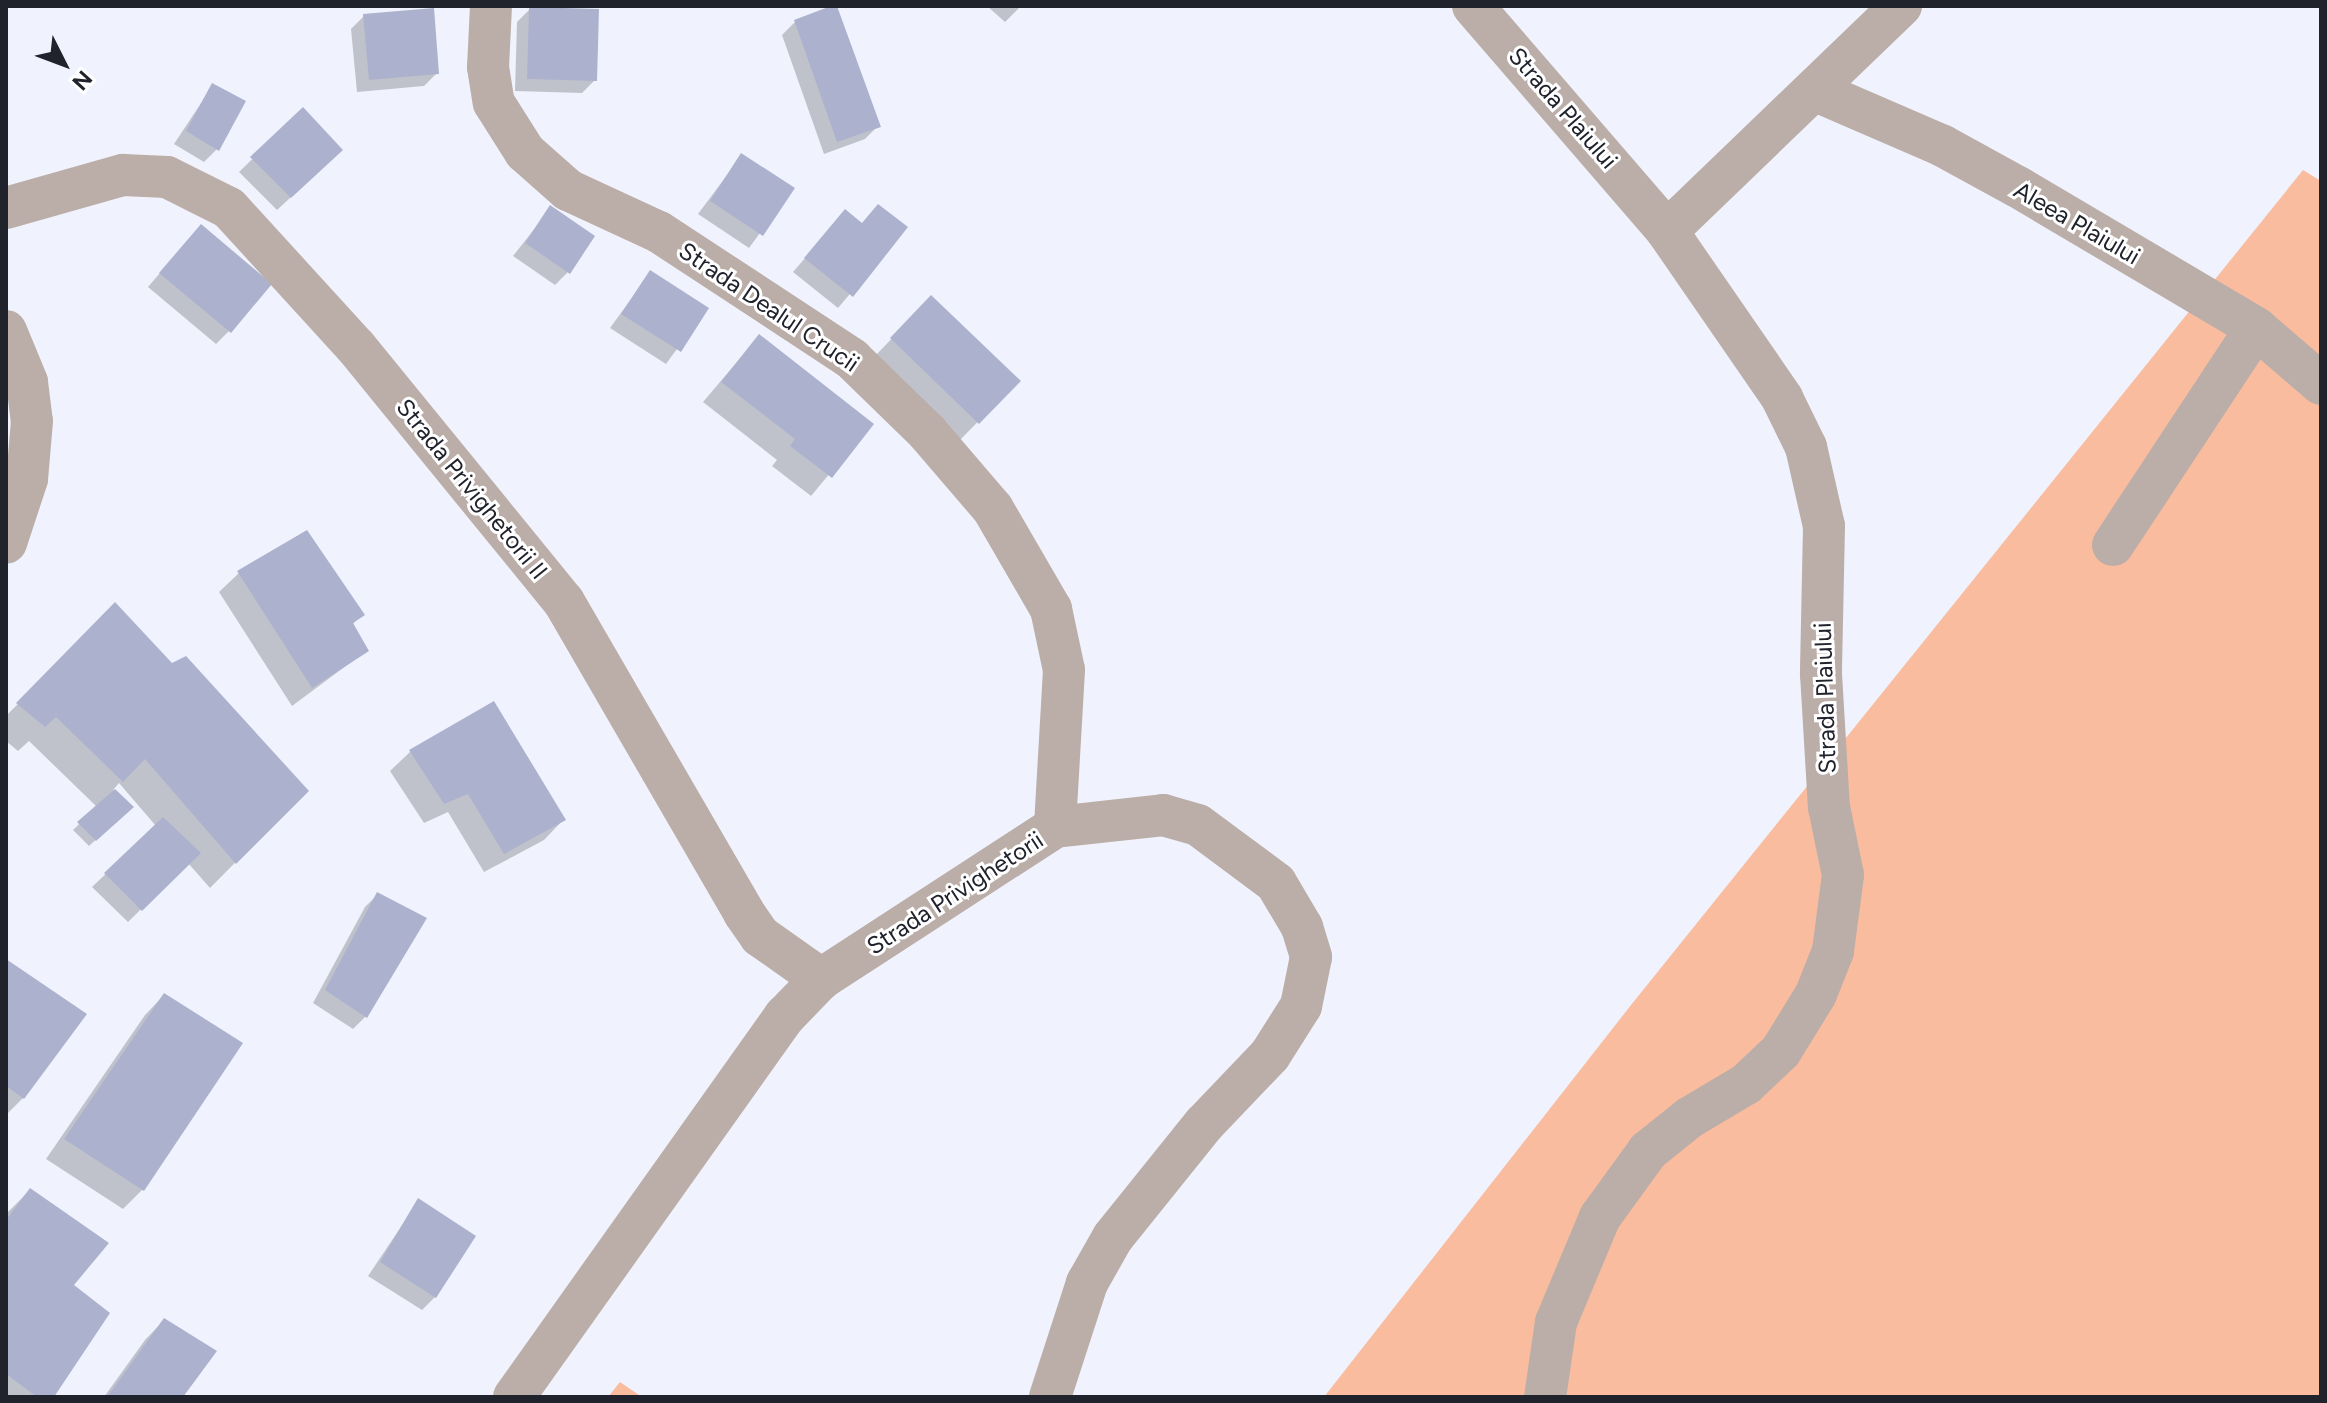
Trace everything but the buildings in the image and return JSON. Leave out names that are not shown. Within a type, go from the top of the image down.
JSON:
[{"type":"street","name":"Strada Dealul Crucii","points":[[491,6],[488,67],[494,103],[525,152],[568,190],[659,232],[852,359],[927,432],[993,509],[1051,609],[1064,670],[1055,827]]},
{"type":"street","name":"Strada Plaiului","points":[[1473,6],[1667,231],[1782,398],[1806,447],[1824,526],[1821,674],[1829,807],[1843,875],[1841,914],[1816,994],[1781,1051],[1746,1084],[1689,1118],[1648,1151],[1600,1217],[1556,1322],[1545,1397]]},
{"type":"street","points":[[1667,231],[1901,6]]},
{"type":"street","name":"Aleea Plaiului","points":[[1816,91],[1943,146],[2256,328],[2321,384]]},
{"type":"street","name":"Strada Privighetorii II","points":[[6,208],[123,175],[167,177],[229,208],[356,347],[564,602],[744,913],[760,936],[821,979]]},
{"type":"street","points":[[2113,545],[2256,328]]},
{"type":"street","points":[[6,331],[27,382],[32,421],[27,479],[6,543]]},
{"type":"street","name":"Strada Privighetorii","points":[[514,1397],[785,1016],[821,979],[1055,827],[1163,815],[1198,825],[1237,850],[1276,883],[1302,927],[1311,957],[1301,1006],[1270,1055],[1204,1124],[1113,1237],[1087,1283],[1050,1397]]},
{"type":"shaded area","points":[[2303,170],[2321,181],[2321,1397],[1324,1397],[1631,1005]]},
{"type":"shaded area","points":[[620,1382],[642,1397],[608,1397]]}]
